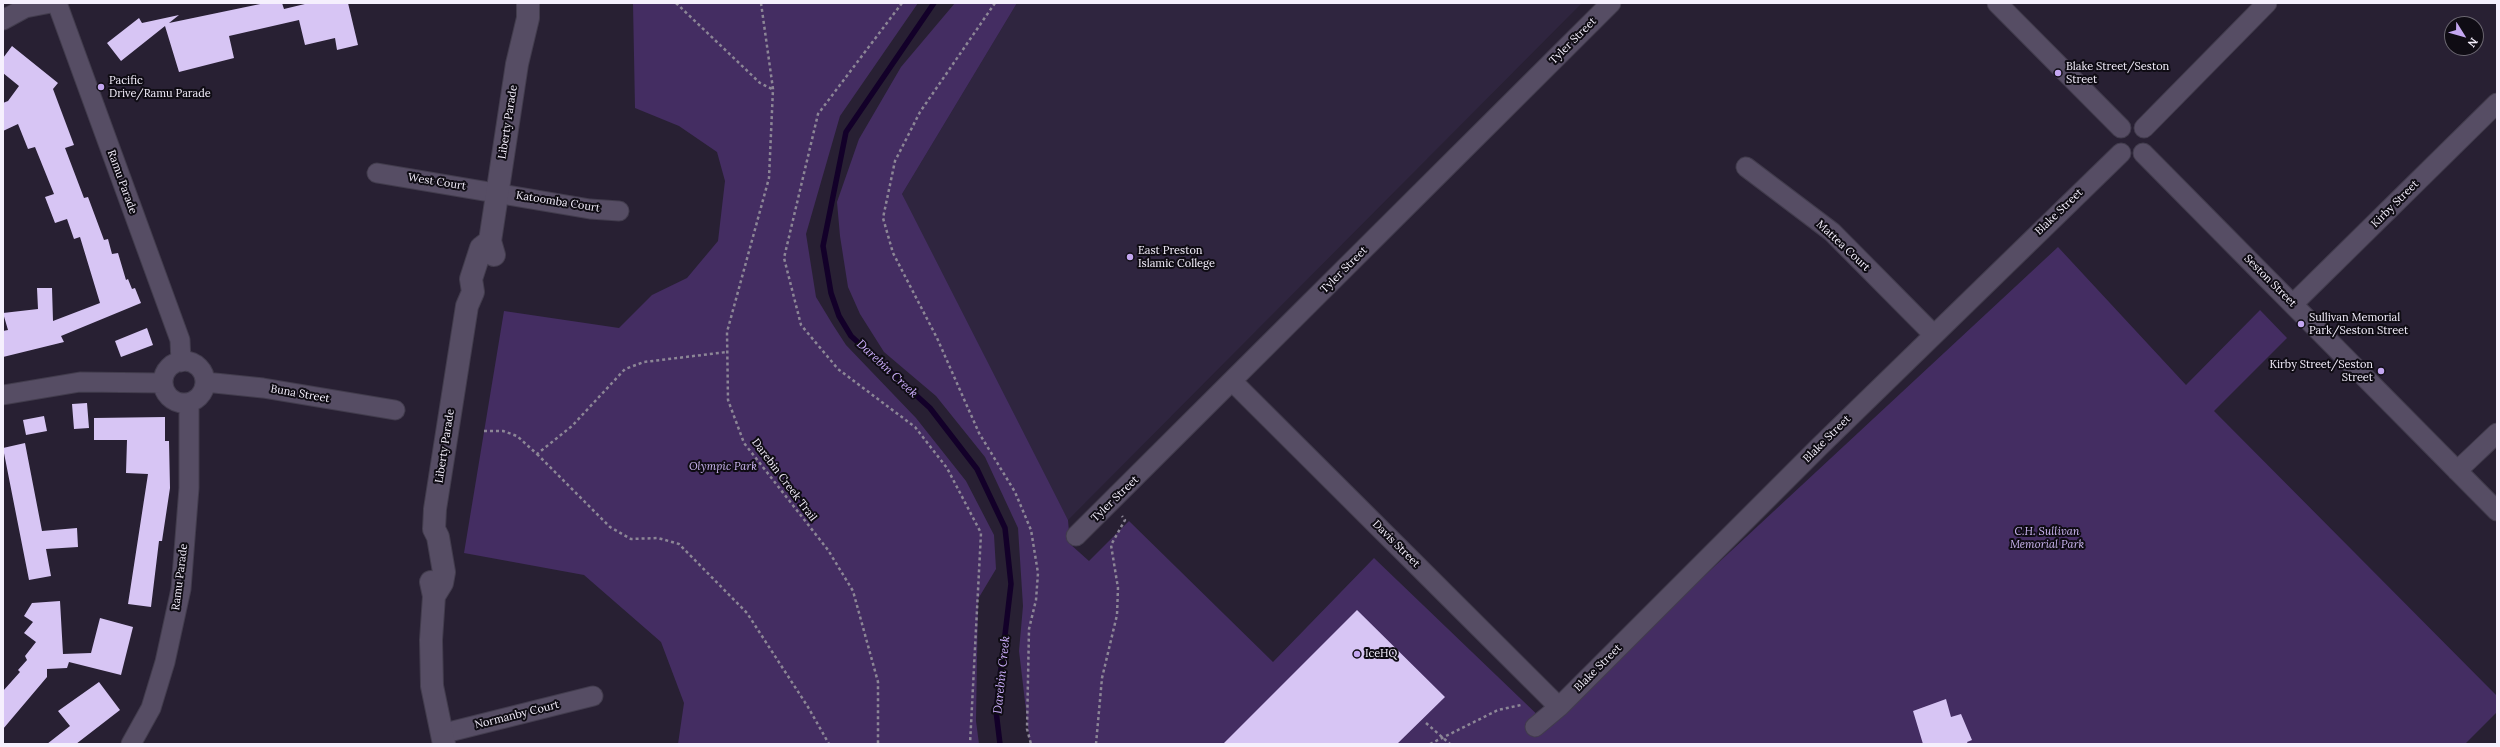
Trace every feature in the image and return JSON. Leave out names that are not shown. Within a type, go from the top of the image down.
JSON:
[{"type":"street","points":[[3,20],[26,8],[51,3]]},
{"type":"street","name":"Ramu Parade","points":[[56,3],[180,340],[180,362]]},
{"type":"street","name":"Liberty Parade","points":[[442,739],[432,686],[431,665],[434,596],[442,583],[444,572],[438,537],[434,529],[467,306],[473,292],[482,284],[491,265],[494,254],[490,241],[517,64],[528,18],[528,3]]},
{"type":"street","name":"Tyler Street","points":[[1076,536],[1233,382],[1611,3]]},
{"type":"street","points":[[1998,3],[2121,128]]},
{"type":"street","points":[[2144,128],[2266,3]]},
{"type":"street","name":"Kirby Street","points":[[2293,304],[2497,103]]},
{"type":"street","points":[[2135,124],[2144,128],[2148,138],[2146,149],[2143,153],[2134,157],[2121,153],[2118,148],[2116,138],[2121,128],[2135,124]]},
{"type":"street","name":"Blake Street","points":[[1535,727],[1559,707],[1934,334],[2121,153]]},
{"type":"street","name":"Seston Street","points":[[2143,153],[2497,511]]},
{"type":"street","name":"Mattea Court","points":[[1746,167],[1832,232],[1934,334]]},
{"type":"street","name":"West Court","points":[[377,173],[497,192]]},
{"type":"street","name":"Katoomba Court","points":[[497,192],[590,209],[619,211]]},
{"type":"street","points":[[180,362],[194,364],[204,375],[205,382],[200,395],[189,403],[183,404],[171,400],[164,389],[163,383],[166,372],[180,362]]},
{"type":"street","points":[[3,395],[80,382],[163,383]]},
{"type":"street","name":"Buna Street","points":[[205,382],[263,388],[395,410]]},
{"type":"street","name":"Davis Street","points":[[1233,382],[1559,707]]},
{"type":"street","name":"Ramu Parade","points":[[131,744],[151,708],[164,662],[180,589],[189,488],[189,403]]},
{"type":"street","points":[[2458,471],[2497,433]]},
{"type":"street","name":"Normanby Court","points":[[442,739],[593,696]]},
{"type":"path","points":[[676,3],[760,83],[773,89]]},
{"type":"path","name":"Darebin Creek Trail","points":[[761,3],[773,89],[769,178],[727,332],[728,400],[744,443],[828,550],[853,591],[878,682],[878,744]]},
{"type":"path","points":[[902,3],[818,114],[784,258],[800,325],[838,369],[914,427],[947,468],[981,533],[970,744]]},
{"type":"path","points":[[995,3],[920,112],[895,161],[883,218],[893,252],[937,338],[979,433],[1015,492],[1031,530],[1038,573],[1036,600],[1029,629],[1027,730],[1031,744]]},
{"type":"path","points":[[537,454],[572,426],[625,368],[644,362],[727,352]]},
{"type":"path","points":[[484,431],[503,431],[517,436],[610,527],[631,539],[658,538],[679,544],[747,613],[808,707],[829,744]]},
{"type":"path","points":[[1096,744],[1102,678],[1117,615],[1118,588],[1111,545],[1125,520],[1111,503]]},
{"type":"path","points":[[1430,744],[1498,710],[1522,705]]},
{"type":"path","points":[[1426,723],[1450,744]]},
{"type":"shaded area","name":"East Preston Islamic College","points":[[1017,3],[1582,3],[1068,520],[966,340],[902,194]]},
{"type":"green space","name":"Olympic Park","points":[[633,3],[918,3],[840,116],[806,234],[816,297],[833,325],[846,345],[916,418],[966,481],[994,535],[996,569],[978,599],[976,721],[979,744],[678,744],[684,703],[661,642],[584,575],[464,553],[504,311],[619,328],[652,295],[687,278],[718,241],[725,181],[717,152],[679,126],[635,108]]},
{"type":"green space","name":"C.H. Sullivan Memorial Park","points":[[955,3],[1017,3],[902,194],[1068,520],[1070,544],[1089,561],[1129,521],[1273,662],[1374,558],[1546,723],[2058,247],[2186,385],[2260,310],[2287,338],[2214,411],[2497,696],[2497,712],[2465,744],[1030,744],[1019,651],[1023,606],[1018,528],[985,457],[936,396],[884,352],[860,314],[848,287],[840,236],[837,202],[859,139],[901,67]]},
{"type":"building","points":[[265,3],[282,3],[284,9],[309,3],[348,3],[358,45],[337,50],[335,38],[305,45],[299,20],[229,36],[234,58],[179,72],[165,26],[121,61],[107,43],[139,18],[142,23],[179,15],[169,23]]},
{"type":"building","points":[[12,46],[58,83],[53,89],[74,145],[65,148],[84,198],[88,197],[104,240],[108,239],[112,254],[118,253],[126,280],[128,279],[132,289],[135,288],[141,303],[61,336],[64,342],[3,357],[3,331],[8,330],[3,313],[38,309],[37,288],[52,288],[53,321],[100,303],[80,237],[74,239],[67,219],[55,223],[45,197],[54,194],[35,147],[28,149],[18,124],[3,131],[3,103],[8,101],[19,86],[3,73],[3,58]]},
{"type":"building","points":[[147,328],[153,345],[121,357],[115,341]]},
{"type":"building","points":[[87,403],[89,428],[74,429],[72,404]]},
{"type":"building","points":[[44,416],[47,431],[26,435],[23,420]]},
{"type":"building","points":[[165,417],[165,441],[169,441],[170,488],[162,541],[159,541],[151,607],[128,604],[148,474],[126,473],[127,440],[94,440],[94,418]]},
{"type":"building","points":[[25,443],[42,531],[77,528],[78,547],[46,549],[51,576],[29,580],[3,448]]},
{"type":"building","points":[[60,601],[63,654],[91,653],[100,618],[133,627],[121,675],[69,662],[67,668],[47,669],[47,677],[3,729],[3,691],[20,672],[18,670],[27,660],[25,656],[36,642],[24,633],[33,622],[24,616],[32,603]]},
{"type":"building","name":"IceHQ","points":[[1357,610],[1445,697],[1397,744],[1223,744]]},
{"type":"building","points":[[99,682],[120,710],[76,744],[47,744],[70,726],[58,711]]},
{"type":"building","points":[[1946,699],[1951,717],[1961,714],[1972,740],[1967,742],[1968,744],[1923,744],[1913,711]]},
{"type":"waterway","name":"Darebin Creek","points":[[934,3],[846,132],[823,246],[831,293],[839,316],[851,336],[930,408],[977,469],[1005,528],[1011,584],[996,711],[1000,744]]},
{"type":"place","name":"Blake Street/Seston Street","points":[[2058,73]]},
{"type":"place","name":"Pacific Drive/Ramu Parade","points":[[101,87]]},
{"type":"place","name":"East Preston Islamic College","points":[[1130,257]]},
{"type":"place","name":"Sullivan Memorial Park/Seston Street","points":[[2301,324]]},
{"type":"place","name":"Kirby Street/Seston Street","points":[[2381,371]]},
{"type":"place","name":"IceHQ","points":[[1357,654]]}]
